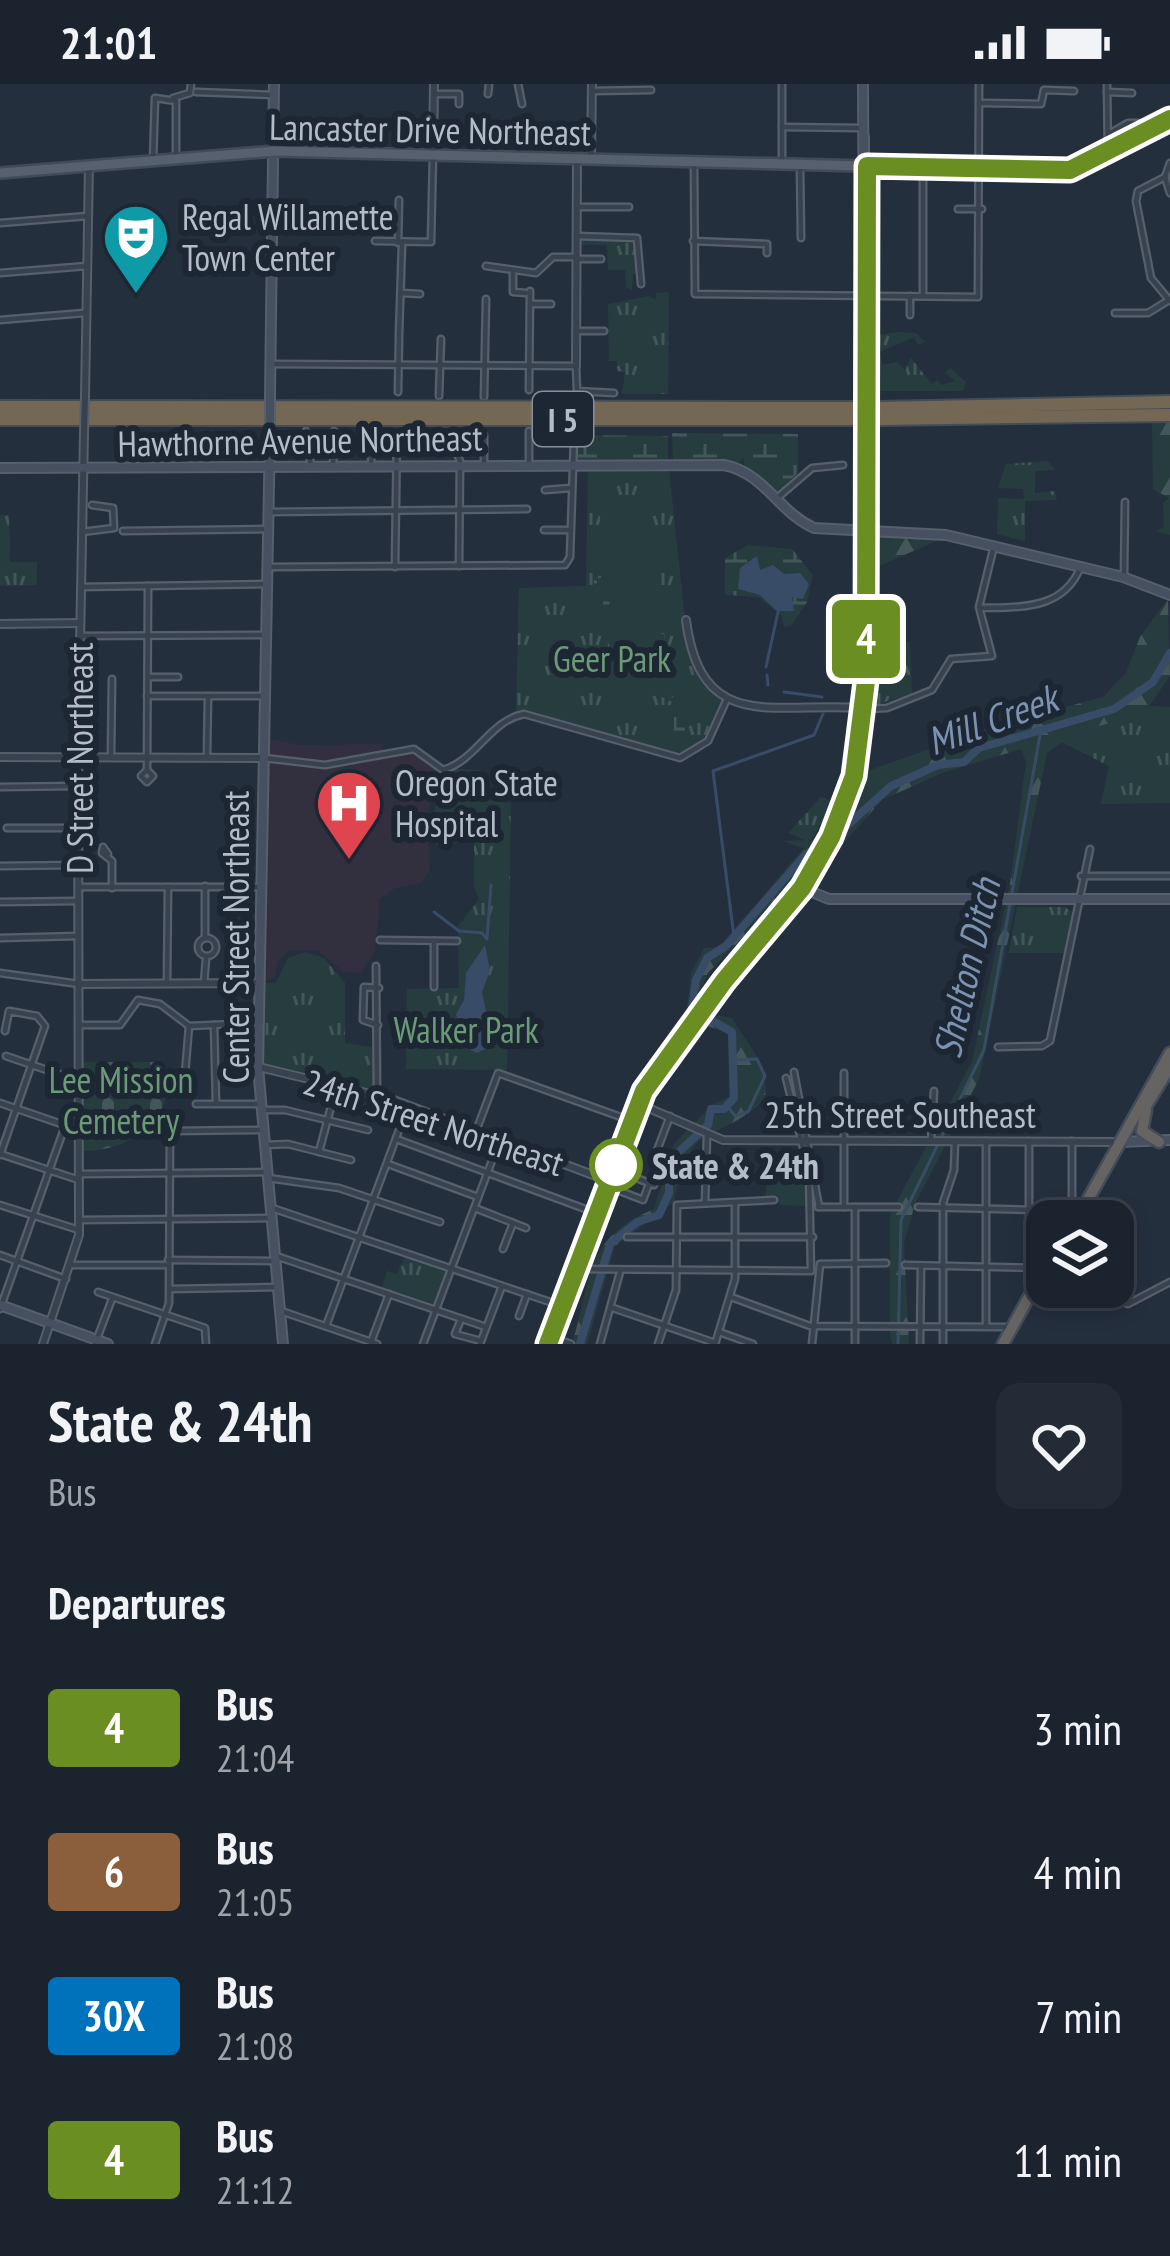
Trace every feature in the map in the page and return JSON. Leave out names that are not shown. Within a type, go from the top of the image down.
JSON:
[{"type":"highway","name":"I 5","points":[[1,413],[72,419],[851,414],[1170,402]]},
{"type":"highway","name":"I 5","points":[[1,413],[851,414]]},
{"type":"highway","name":"I 5","points":[[879,413],[1170,415]]},
{"type":"highway","points":[[1085,1200],[1170,1053]]},
{"type":"highway","points":[[1121,1142],[1170,1067]]},
{"type":"highway","points":[[1150,1102],[1141,1127],[1164,1141]]},
{"type":"highway","points":[[1003,1344],[1026,1305]]},
{"type":"main road","points":[[549,1340],[648,1085],[703,1008],[802,888],[835,829],[854,776],[865,709],[863,84]]},
{"type":"main road","name":"Center Street Northeast","points":[[274,89],[258,1067],[283,1344]]},
{"type":"main road","name":"Lancaster Drive Northeast","points":[[0,173],[275,152],[1070,170],[1166,121]]},
{"type":"main road","name":"Hawthorne Avenue Northeast","points":[[0,468],[728,465],[756,477],[814,528],[928,532],[1124,577],[1170,596]]},
{"type":"main road","points":[[802,888],[829,898],[1170,899]]},
{"type":"main road","name":"25th Street Southeast","points":[[1121,1142],[1164,1141]]},
{"type":"main road","points":[[0,1307],[108,1344]]},
{"type":"street","points":[[191,84],[193,93]]},
{"type":"street","points":[[375,241],[430,242],[434,84]]},
{"type":"street","points":[[488,94],[489,84]]},
{"type":"street","points":[[518,84],[521,104]]},
{"type":"street","points":[[782,84],[782,164]]},
{"type":"street","points":[[694,162],[694,293],[980,295],[979,84]]},
{"type":"street","points":[[591,160],[592,88],[651,90]]},
{"type":"street","points":[[1108,154],[1107,88],[1132,92]]},
{"type":"street","points":[[153,161],[153,99],[274,89]]},
{"type":"street","points":[[980,103],[1043,103],[1044,90],[1074,91]]},
{"type":"street","points":[[434,94],[459,94],[459,104]]},
{"type":"street","points":[[174,99],[176,159]]},
{"type":"street","points":[[1107,115],[1123,125]]},
{"type":"street","points":[[1108,136],[1123,125],[1166,121]]},
{"type":"street","points":[[782,128],[864,132]]},
{"type":"street","points":[[577,159],[578,391],[614,393]]},
{"type":"street","points":[[1114,313],[1148,314],[1170,301],[1151,278],[1136,197],[1165,177],[1170,164]]},
{"type":"street","points":[[800,165],[801,238]]},
{"type":"street","name":"D Street Northeast","points":[[43,1344],[72,1265],[79,1230],[78,757],[89,166]]},
{"type":"street","points":[[923,168],[923,296]]},
{"type":"street","points":[[1165,177],[1170,193]]},
{"type":"street","points":[[398,392],[399,200]]},
{"type":"street","points":[[577,207],[629,207]]},
{"type":"street","points":[[958,209],[982,209]]},
{"type":"street","points":[[0,223],[88,216]]},
{"type":"street","points":[[577,236],[637,238],[641,284]]},
{"type":"street","points":[[693,241],[766,244],[766,253]]},
{"type":"street","points":[[486,266],[538,272],[553,257],[601,259]]},
{"type":"street","points":[[0,273],[87,266]]},
{"type":"street","points":[[513,272],[512,292],[528,292],[530,304],[529,390]]},
{"type":"street","points":[[538,272],[538,287]]},
{"type":"street","points":[[400,293],[420,294]]},
{"type":"street","points":[[910,296],[910,316]]},
{"type":"street","points":[[484,397],[486,299]]},
{"type":"street","points":[[530,304],[551,304]]},
{"type":"street","points":[[0,320],[86,313]]},
{"type":"street","points":[[576,331],[604,331]]},
{"type":"street","points":[[440,396],[441,339]]},
{"type":"street","points":[[271,364],[576,365]]},
{"type":"street","points":[[446,429],[460,465],[459,566]]},
{"type":"street","points":[[306,431],[310,467]]},
{"type":"street","points":[[333,467],[334,431]]},
{"type":"street","points":[[371,466],[372,431]]},
{"type":"street","points":[[530,431],[530,464]]},
{"type":"street","points":[[395,567],[397,432]]},
{"type":"street","points":[[484,435],[484,465]]},
{"type":"street","points":[[268,567],[569,562],[574,438]]},
{"type":"street","points":[[777,498],[812,467],[843,465]]},
{"type":"street","points":[[545,490],[572,488]]},
{"type":"street","points":[[1124,577],[1125,502]]},
{"type":"street","points":[[82,532],[114,526],[112,507],[92,505]]},
{"type":"street","points":[[269,512],[527,509]]},
{"type":"street","points":[[123,531],[268,529]]},
{"type":"street","points":[[544,530],[570,530]]},
{"type":"street","points":[[686,620],[695,668],[727,700],[887,708],[932,690],[953,658],[992,656],[979,608],[994,545]]},
{"type":"street","points":[[979,608],[1059,598],[1072,587],[1081,566]]},
{"type":"street","points":[[81,587],[267,584]]},
{"type":"street","points":[[148,586],[148,770]]},
{"type":"street","points":[[0,624],[80,623]]},
{"type":"street","points":[[80,636],[266,635]]},
{"type":"street","points":[[148,677],[178,677]]},
{"type":"street","points":[[111,756],[112,679]]},
{"type":"street","points":[[147,696],[266,696]]},
{"type":"street","points":[[207,755],[208,696]]},
{"type":"street","points":[[0,758],[207,755],[330,765],[414,748],[443,770],[460,763],[504,721],[522,714],[680,758],[706,744],[727,700]]},
{"type":"street","points":[[0,787],[78,786]]},
{"type":"street","points":[[8,828],[78,828]]},
{"type":"street","points":[[998,1047],[1042,1046],[1050,1041],[1090,849]]},
{"type":"street","points":[[108,854],[112,888]]},
{"type":"street","points":[[0,866],[78,865]]},
{"type":"street","points":[[1082,876],[1170,876]]},
{"type":"street","points":[[167,885],[167,983]]},
{"type":"street","points":[[205,886],[205,938],[198,950],[207,957]]},
{"type":"street","points":[[78,887],[261,887]]},
{"type":"street","points":[[0,902],[78,901]]},
{"type":"street","points":[[0,938],[78,936]]},
{"type":"street","points":[[204,983],[207,957],[216,945],[205,938]]},
{"type":"street","points":[[380,940],[457,941]]},
{"type":"street","points":[[434,941],[434,987]]},
{"type":"street","points":[[376,966],[377,1096]]},
{"type":"street","points":[[0,973],[79,984],[259,983]]},
{"type":"street","points":[[378,1025],[363,1022],[364,987],[379,988]]},
{"type":"street","points":[[79,1025],[120,1024],[138,1000],[163,1005],[189,1026],[258,1023]]},
{"type":"street","points":[[5,1031],[9,1011],[44,1022],[0,1154],[79,1177],[268,1175],[339,1188],[440,1222]]},
{"type":"street","points":[[214,1025],[216,1104]]},
{"type":"street","points":[[185,1074],[189,1026]]},
{"type":"street","points":[[6,1056],[79,1081]]},
{"type":"street","name":"24th Street Northeast","points":[[258,1067],[408,1106],[608,1183]]},
{"type":"street","points":[[476,1130],[498,1072],[632,1121]]},
{"type":"street","points":[[575,1269],[812,1270],[815,1207],[794,1072]]},
{"type":"street","points":[[844,1073],[844,1207]]},
{"type":"street","points":[[786,1078],[807,1141]]},
{"type":"street","points":[[320,1152],[336,1085]]},
{"type":"street","points":[[931,1141],[934,1091]]},
{"type":"street","points":[[0,1103],[79,1130]]},
{"type":"street","points":[[196,1104],[262,1107],[368,1130]]},
{"type":"street","name":"25th Street Southeast","points":[[639,1104],[728,1141],[1121,1142]]},
{"type":"street","points":[[326,1326],[408,1106]]},
{"type":"street","points":[[653,1161],[670,1115]]},
{"type":"street","points":[[0,1307],[65,1126]]},
{"type":"street","points":[[155,1344],[169,1289],[170,1131],[264,1130]]},
{"type":"street","points":[[705,1203],[707,1135]]},
{"type":"street","points":[[396,1139],[596,1213]]},
{"type":"street","points":[[423,1344],[500,1139]]},
{"type":"street","points":[[943,1344],[943,1208],[954,1171],[955,1141]]},
{"type":"street","points":[[986,1141],[986,1327]]},
{"type":"street","points":[[1029,1141],[1029,1200]]},
{"type":"street","points":[[1072,1141],[1075,1200]]},
{"type":"street","points":[[265,1144],[351,1160]]},
{"type":"street","points":[[387,1164],[478,1197]]},
{"type":"street","points":[[608,1183],[643,1200],[652,1184],[614,1169]]},
{"type":"street","points":[[658,1344],[677,1272],[678,1204],[774,1200]]},
{"type":"street","points":[[613,1308],[715,1343],[735,1272],[735,1203]]},
{"type":"street","points":[[0,1205],[79,1230]]},
{"type":"street","points":[[815,1207],[899,1207]]},
{"type":"street","points":[[855,1207],[855,1344]]},
{"type":"street","points":[[918,1207],[1026,1208]]},
{"type":"street","points":[[474,1208],[526,1228]]},
{"type":"street","points":[[79,1220],[271,1213],[360,1237],[562,1306]]},
{"type":"street","points":[[503,1250],[513,1223]]},
{"type":"street","points":[[589,1233],[604,1239]]},
{"type":"street","points":[[627,1237],[813,1237]]},
{"type":"street","points":[[0,1255],[66,1279]]},
{"type":"street","points":[[72,1265],[275,1258],[461,1318],[482,1337]]},
{"type":"street","points":[[812,1344],[820,1264],[886,1263]]},
{"type":"street","points":[[905,1265],[1026,1265]]},
{"type":"street","points":[[920,1344],[921,1265]]},
{"type":"street","points":[[600,1344],[620,1272]]},
{"type":"street","points":[[1134,1301],[1170,1282]]},
{"type":"street","points":[[482,1337],[502,1286]]},
{"type":"street","points":[[169,1289],[278,1288]]},
{"type":"street","points":[[98,1292],[206,1329],[206,1344]]},
{"type":"street","points":[[280,1311],[374,1343],[389,1294]]},
{"type":"street","points":[[519,1316],[527,1294]]},
{"type":"street","points":[[96,1342],[113,1296]]},
{"type":"street","points":[[731,1298],[813,1326],[986,1327],[1016,1322]]},
{"type":"street","points":[[461,1318],[455,1334],[496,1339]]},
{"type":"street","points":[[719,1332],[753,1344]]},
{"type":"street","points":[[549,1340],[571,1344]]},
{"type":"shaded area","name":"Oregon State Hospital","points":[[269,739],[299,745],[382,744],[383,753],[412,750],[434,765],[437,776],[427,816],[430,871],[421,883],[395,888],[380,899],[375,952],[361,973],[344,972],[318,951],[290,950],[277,962],[275,978],[264,981]]},
{"type":"green space","points":[[580,239],[636,240],[639,273],[633,274],[632,290],[626,287],[625,270],[608,270],[607,245],[580,245]]},
{"type":"green space","points":[[669,292],[668,394],[622,394],[625,372],[617,371],[617,361],[609,361],[608,304],[649,296],[656,300],[656,293]]},
{"type":"green space","points":[[916,333],[925,342],[918,345],[914,337],[879,352],[883,365],[897,362],[905,370],[911,358],[932,384],[937,380],[942,385],[956,381],[945,373],[950,368],[966,382],[963,391],[871,391],[869,352],[877,335]]},
{"type":"green space","points":[[1170,419],[1170,535],[1156,531],[1164,527],[1163,503],[1169,498],[1153,489],[1152,421]]},
{"type":"green space","points":[[672,433],[798,434],[798,473],[777,492],[744,466],[744,457],[738,463],[673,459]]},
{"type":"green space","points":[[578,435],[668,436],[668,459],[578,461]]},
{"type":"green space","points":[[1048,461],[1055,470],[1035,471],[1035,493],[1055,491],[1057,500],[1025,501],[1025,541],[997,534],[998,498],[1024,499],[1023,489],[998,488],[1006,464]]},
{"type":"green space","name":"Geer Park","points":[[588,468],[669,470],[689,657],[701,682],[723,702],[702,745],[681,755],[539,714],[516,713],[519,588],[586,586]]},
{"type":"green space","points":[[642,500],[643,531],[601,532],[599,501]]},
{"type":"green space","points":[[0,515],[9,515],[10,562],[37,562],[37,585],[0,586]]},
{"type":"green space","points":[[643,536],[645,567],[603,569],[601,538]]},
{"type":"green space","points":[[872,539],[941,539],[872,569]]},
{"type":"green space","points":[[748,545],[792,549],[813,575],[807,602],[791,626],[784,627],[782,616],[758,597],[725,595],[725,558]]},
{"type":"green space","points":[[655,572],[668,616],[661,624],[616,623],[613,595],[618,583]]},
{"type":"green space","points":[[622,575],[608,610],[611,653],[624,674],[675,700],[688,746],[684,753],[661,746],[674,737],[674,703],[609,671],[607,631],[593,579]]},
{"type":"green space","points":[[1168,599],[1170,676],[1149,706],[1170,707],[1170,714],[1105,724],[1047,753],[979,1079],[915,1204],[904,1243],[909,1344],[892,1344],[890,1335],[890,1214],[972,1062],[1010,884],[1026,762],[1021,749],[942,773],[882,800],[841,846],[808,861],[788,891],[708,973],[697,999],[714,1015],[732,1018],[761,1066],[765,1099],[697,1143],[688,1156],[674,1202],[615,1246],[587,1344],[572,1344],[588,1280],[603,1247],[631,1220],[654,1209],[674,1144],[712,1105],[729,1097],[728,1034],[686,1017],[691,973],[704,948],[719,947],[809,842],[819,835],[824,839],[847,820],[865,772],[994,726],[1103,697],[1126,673],[1140,637]]},
{"type":"green space","points":[[664,634],[669,677],[644,679],[630,674],[620,639]]},
{"type":"green space","points":[[910,642],[912,693],[873,706],[873,644]]},
{"type":"green space","points":[[1170,714],[1170,803],[1101,804],[1109,766],[1061,742],[1099,724]]},
{"type":"green space","name":"Walker Park","points":[[480,770],[476,799],[511,803],[507,1070],[406,1069],[407,989],[459,988],[458,926],[479,899],[474,887],[474,841],[437,845],[433,819],[443,773]]},
{"type":"green space","points":[[821,797],[834,801],[806,849],[783,841],[805,840],[788,833]]},
{"type":"green space","points":[[1017,907],[1065,907],[1072,912],[1069,953],[1009,953]]},
{"type":"green space","points":[[305,952],[324,958],[345,983],[345,1043],[378,1048],[377,1096],[258,1067],[259,983],[276,983],[288,958]]},
{"type":"green space","name":"Lee Mission Cemetery","points":[[84,1062],[159,1062],[173,1072],[155,1119],[116,1146],[83,1151]]},
{"type":"green space","points":[[766,1173],[806,1174],[809,1206],[780,1205],[776,1195],[766,1199]]},
{"type":"green space","points":[[405,1256],[447,1270],[434,1304],[382,1287],[387,1271],[397,1274]]},
{"type":"water","points":[[757,556],[760,570],[773,565],[784,574],[800,573],[809,584],[803,599],[792,597],[794,611],[777,611],[760,595],[738,589],[740,568]]},
{"type":"water","points":[[485,945],[490,971],[482,992],[493,1045],[477,1053],[466,1047],[456,1014],[464,1000],[466,973]]},
{"type":"waterway","points":[[766,667],[778,612]]},
{"type":"waterway","name":"Mill Creek","points":[[580,1344],[610,1244],[637,1222],[659,1215],[669,1193],[669,1161],[708,1125],[711,1109],[724,1109],[734,1098],[732,1032],[692,1009],[696,980],[707,958],[726,946],[806,854],[830,841],[891,786],[938,765],[964,762],[979,748],[1114,709],[1153,682],[1170,653]]},
{"type":"waterway","points":[[767,675],[768,685]]},
{"type":"waterway","points":[[784,692],[822,697]]},
{"type":"waterway","points":[[734,937],[713,771],[814,735],[823,714]]},
{"type":"waterway","name":"Shelton Ditch","points":[[898,1344],[901,1220],[984,1050],[1040,735]]},
{"type":"waterway","points":[[434,912],[459,931],[482,933],[487,939],[491,885]]},
{"type":"waterway","points":[[728,1107],[735,1116],[748,1112],[765,1076],[757,1059],[734,1060]]},
{"type":"bus line","name":"4","points":[[548,1344],[644,1091],[724,981],[802,888],[831,837],[854,776],[866,681],[863,240],[867,166],[1070,170],[1096,162],[1170,119]]},
{"type":"place","name":"Regal Willamette Town Center","points":[[136,296]]},
{"type":"place","name":"Oregon State Hospital","points":[[349,862]]},
{"type":"place","name":"State & 24th","points":[[616,1165]]}]
